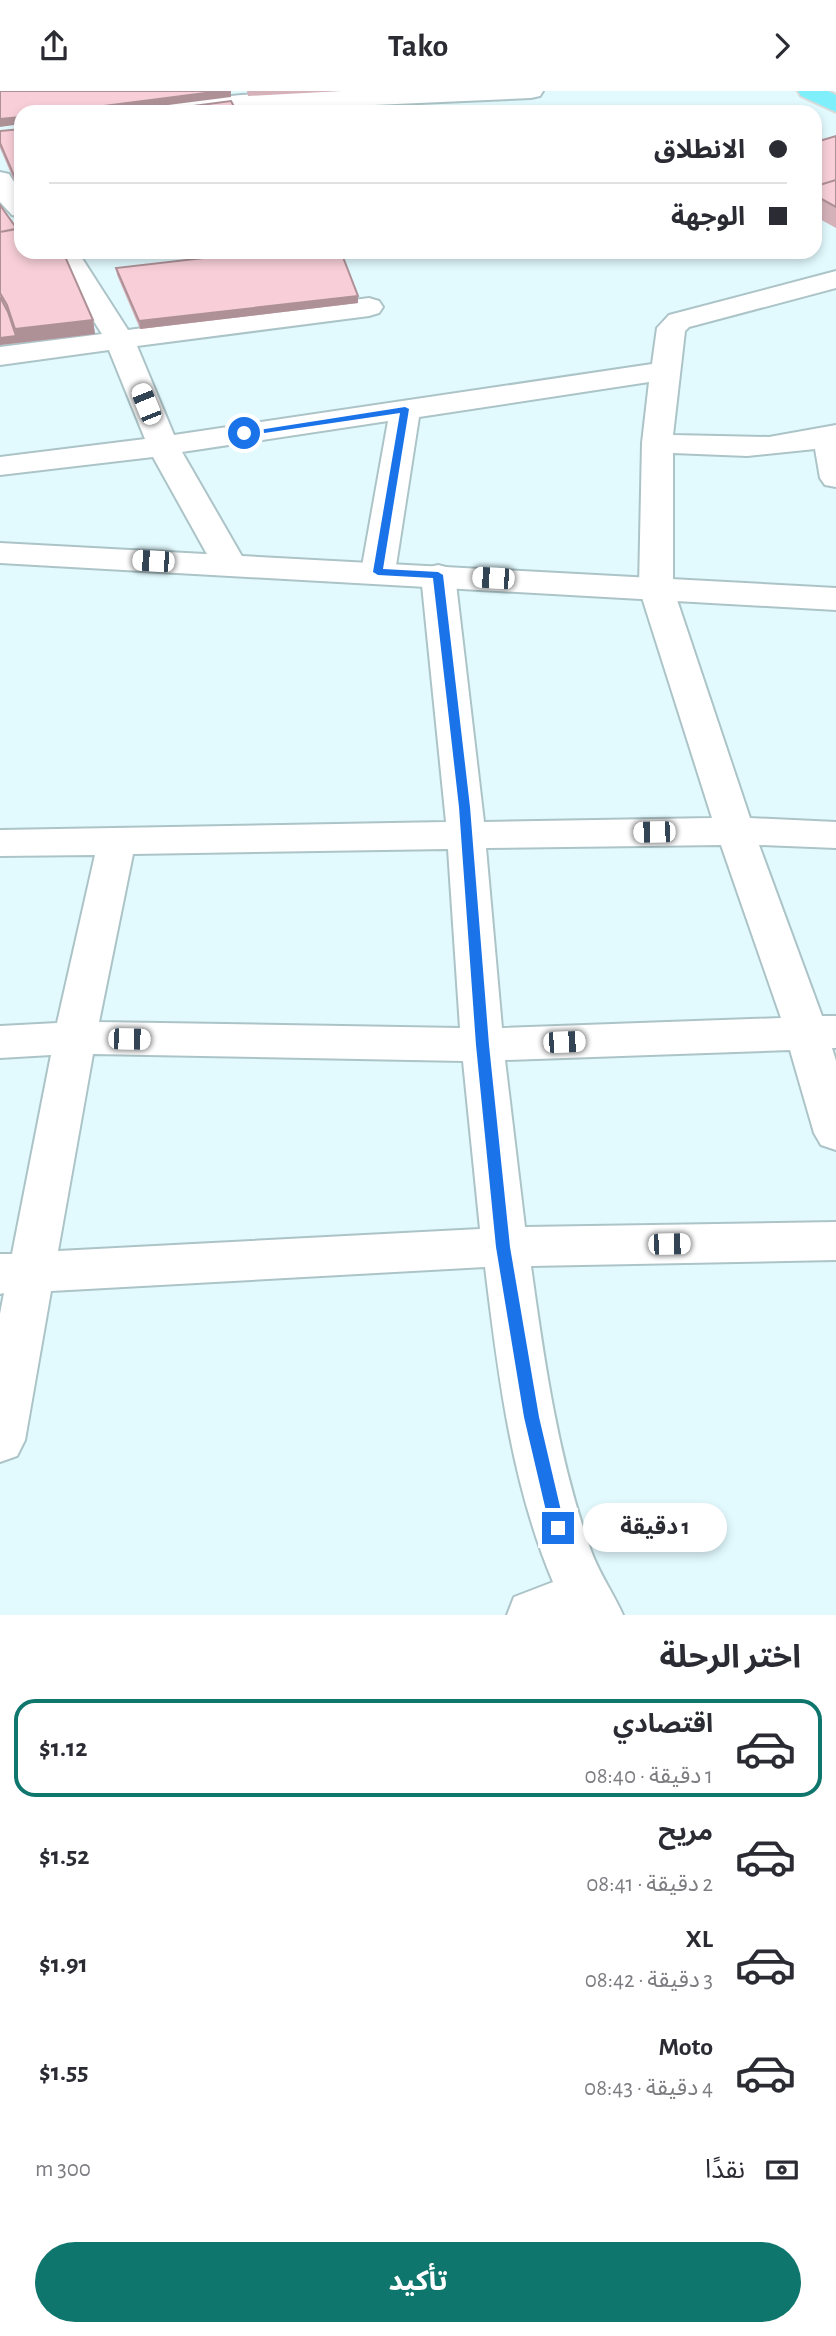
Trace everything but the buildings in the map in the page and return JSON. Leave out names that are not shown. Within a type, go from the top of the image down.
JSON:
[{"type":"main road","points":[[810,91],[836,105]]},
{"type":"street","points":[[187,105],[240,96],[531,91]]},
{"type":"street","points":[[68,259],[120,340],[163,446],[230,565]]},
{"type":"street","points":[[834,281],[679,321],[671,328],[657,443],[656,588],[735,831],[821,1032],[836,1133]]},
{"type":"street","points":[[0,356],[369,307]]},
{"type":"street","points":[[0,466],[163,446],[664,371]]},
{"type":"street","points":[[378,572],[405,409]]},
{"type":"street","points":[[657,443],[746,447],[800,443],[832,435],[836,478]]},
{"type":"street","points":[[0,553],[836,599]]},
{"type":"street","points":[[438,575],[464,807],[482,1045],[503,1247],[537,1440],[558,1528],[590,1605],[534,1615]]},
{"type":"street","points":[[0,843],[735,831],[836,835]]},
{"type":"street","points":[[0,1440],[15,1273],[75,1038],[117,841]]},
{"type":"street","points":[[0,1042],[75,1038],[482,1045],[821,1032]]},
{"type":"street","points":[[15,1273],[503,1247],[836,1241]]},
{"type":"route","points":[[244,433],[405,409],[378,572],[438,575],[464,807],[482,1045],[503,1247],[531,1417],[558,1528]]}]
